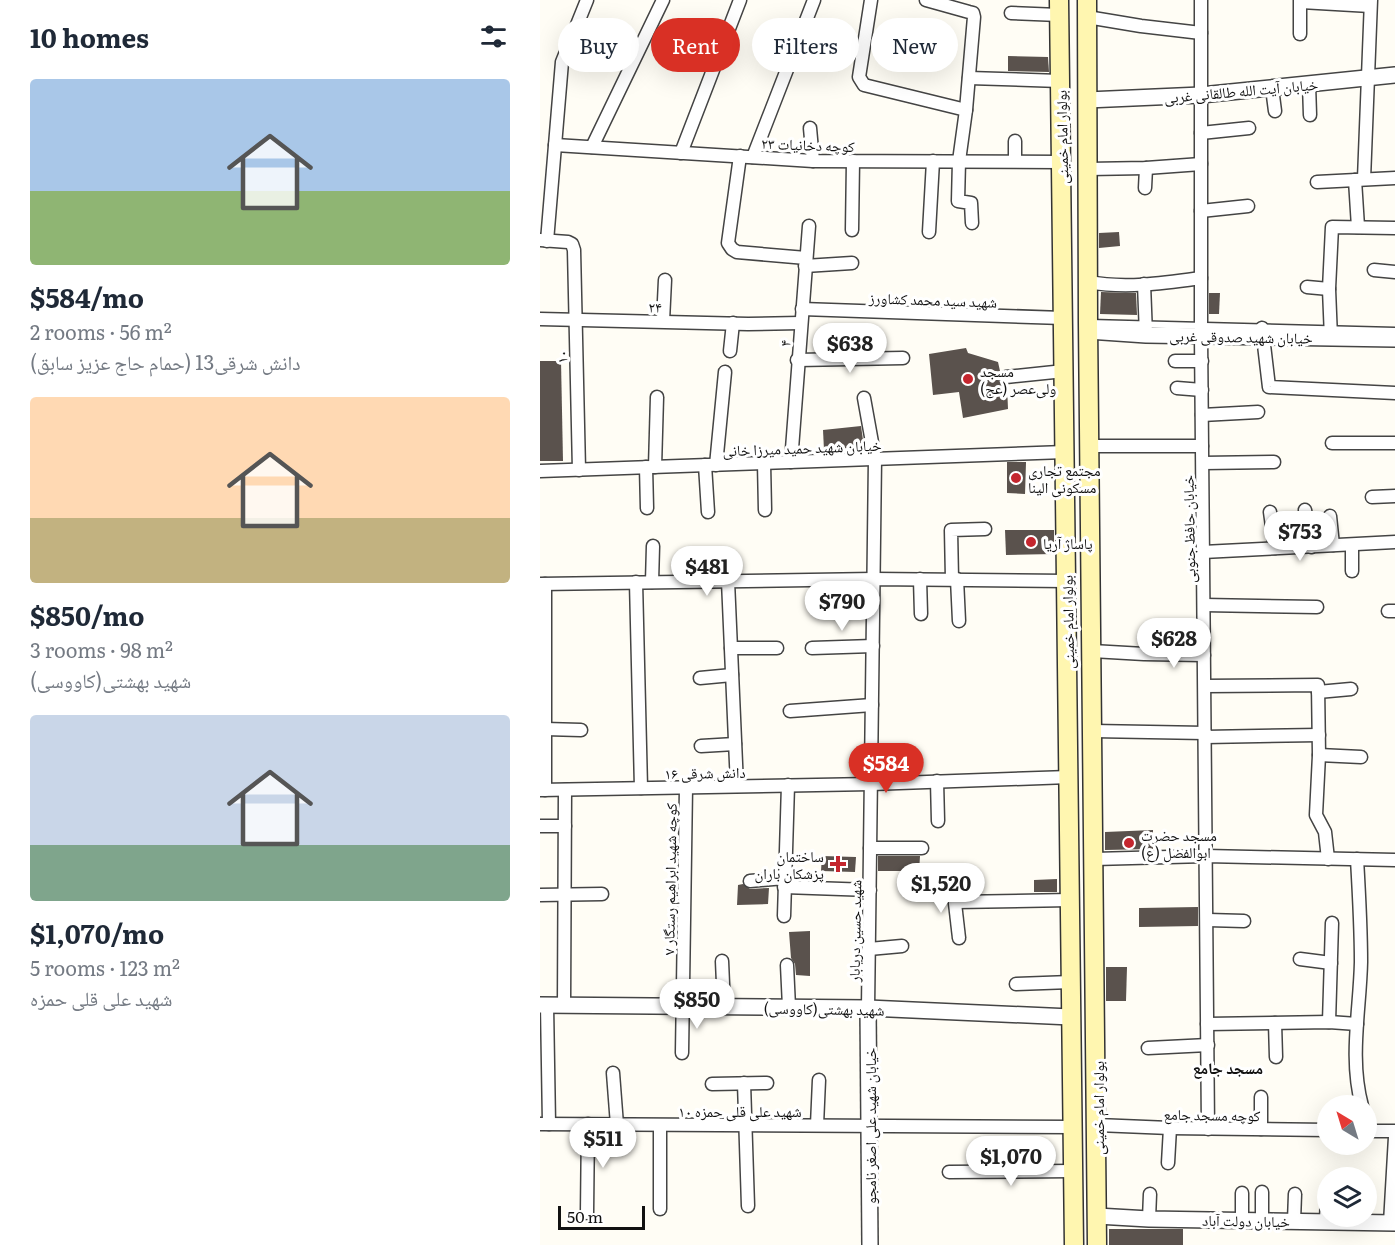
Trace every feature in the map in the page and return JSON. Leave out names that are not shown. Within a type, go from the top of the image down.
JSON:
[{"type":"main road","name":"بولوار امام خمینی","points":[[1059,7],[1074,1245]]},
{"type":"main road","name":"بولوار امام خمینی","points":[[1087,8],[1097,1245]]},
{"type":"street","points":[[544,241],[562,62],[586,0]]},
{"type":"street","points":[[592,147],[663,0]]},
{"type":"street","points":[[681,153],[740,0]]},
{"type":"street","points":[[753,157],[814,0]]},
{"type":"street","points":[[871,0],[859,77],[861,82],[864,85],[966,110]]},
{"type":"street","points":[[926,0],[940,2],[973,13],[974,17],[958,201],[971,203],[972,223]]},
{"type":"street","name":"خیابان حافظ جنوبی","points":[[1201,0],[1201,331],[1208,920],[1208,1129]]},
{"type":"street","points":[[1300,34],[1301,1],[1370,3],[1358,227]]},
{"type":"street","points":[[1011,13],[1059,7]]},
{"type":"street","points":[[1087,8],[1141,26],[1201,33]]},
{"type":"street","name":"خیابان آیت الله طالقانی غربی","points":[[1088,100],[1201,95],[1395,75]]},
{"type":"street","points":[[969,78],[1060,81]]},
{"type":"street","points":[[1309,84],[1310,115]]},
{"type":"street","points":[[1272,88],[1275,111]]},
{"type":"street","points":[[810,128],[813,160]]},
{"type":"street","points":[[1201,133],[1249,128]]},
{"type":"street","points":[[1015,141],[1015,161]]},
{"type":"street","name":"کوچه دخانیات ۲۳","points":[[555,145],[813,160],[1061,162]]},
{"type":"street","points":[[740,156],[728,243],[732,249],[737,252],[806,262],[852,263]]},
{"type":"street","points":[[852,230],[853,161]]},
{"type":"street","points":[[929,232],[933,161]]},
{"type":"street","points":[[1088,169],[1201,164]]},
{"type":"street","points":[[1145,188],[1146,168]]},
{"type":"street","points":[[1317,182],[1395,178]]},
{"type":"street","points":[[1202,211],[1248,206]]},
{"type":"street","name":"۴","points":[[790,462],[809,226]]},
{"type":"street","points":[[1331,334],[1329,289],[1332,227],[1395,228]]},
{"type":"street","name":"۱۰","points":[[544,241],[572,244],[579,470]]},
{"type":"street","points":[[1374,270],[1395,272]]},
{"type":"street","points":[[1089,282],[1105,285],[1144,284],[1201,278]]},
{"type":"street","points":[[663,321],[665,280]]},
{"type":"street","points":[[1144,284],[1146,330]]},
{"type":"street","points":[[1307,287],[1329,289]]},
{"type":"street","name":"شهید سید محمد کشاورز","points":[[802,309],[1063,318]]},
{"type":"street","name":"۲۴","points":[[540,318],[733,323],[800,322]]},
{"type":"street","points":[[730,351],[733,323]]},
{"type":"street","name":"خیابان شهید صدوقی غربی","points":[[1088,327],[1331,334],[1395,339]]},
{"type":"street","points":[[1263,333],[1269,387],[1395,393]]},
{"type":"street","points":[[797,360],[903,358]]},
{"type":"street","points":[[1175,361],[1202,361]]},
{"type":"street","points":[[1006,377],[1064,371]]},
{"type":"street","points":[[708,512],[710,465],[724,372]]},
{"type":"street","points":[[1177,388],[1202,390]]},
{"type":"street","points":[[647,508],[657,397]]},
{"type":"street","name":"شهید حسین دریابار","points":[[864,398],[875,459],[868,1008]]},
{"type":"street","points":[[1202,414],[1258,412]]},
{"type":"street","points":[[1332,443],[1395,443]]},
{"type":"street","points":[[1090,446],[1202,446]]},
{"type":"street","name":"خیابان شهید حمید میرزا خانی","points":[[540,471],[1065,452]]},
{"type":"street","points":[[1203,463],[1275,462]]},
{"type":"street","points":[[764,463],[765,510]]},
{"type":"street","points":[[1372,497],[1395,496]]},
{"type":"street","points":[[1305,510],[1311,547]]},
{"type":"street","points":[[1270,512],[1275,548]]},
{"type":"street","points":[[1330,516],[1333,546]]},
{"type":"street","points":[[958,621],[951,530],[985,529]]},
{"type":"street","points":[[1203,552],[1395,542]]},
{"type":"street","points":[[1352,544],[1352,571]]},
{"type":"street","points":[[652,582],[654,546]]},
{"type":"street","points":[[543,790],[545,729],[542,584],[874,579],[1066,581]]},
{"type":"street","points":[[920,579],[921,614]]},
{"type":"street","points":[[728,581],[737,786]]},
{"type":"street","points":[[636,582],[641,788]]},
{"type":"street","points":[[1204,605],[1317,608]]},
{"type":"street","points":[[812,648],[873,646]]},
{"type":"street","points":[[731,648],[777,648]]},
{"type":"street","points":[[1092,651],[1204,655]]},
{"type":"street","points":[[700,678],[732,675]]},
{"type":"street","points":[[1205,686],[1351,689]]},
{"type":"street","points":[[1318,689],[1319,755],[1316,814],[1325,832],[1328,859]]},
{"type":"street","points":[[790,711],[872,705]]},
{"type":"street","points":[[545,729],[581,730]]},
{"type":"street","points":[[1093,731],[1148,734],[1319,735]]},
{"type":"street","points":[[701,746],[735,744]]},
{"type":"street","points":[[1319,755],[1361,757]]},
{"type":"street","name":"دانش شرقی ۱۶","points":[[543,790],[871,784],[1069,777]]},
{"type":"street","points":[[937,781],[938,821]]},
{"type":"street","points":[[783,916],[788,785]]},
{"type":"street","name":"کوچه شهید ابراهیم رستگار ۷","points":[[682,1053],[686,787]]},
{"type":"street","points":[[564,1005],[565,790]]},
{"type":"street","points":[[540,826],[565,826]]},
{"type":"street","points":[[870,848],[922,849]]},
{"type":"street","points":[[1094,859],[1206,856],[1395,860]]},
{"type":"street","points":[[1357,859],[1361,962],[1354,1061],[1359,1095]]},
{"type":"street","points":[[750,881],[870,890]]},
{"type":"street","points":[[953,886],[958,938]]},
{"type":"street","points":[[540,896],[602,894]]},
{"type":"street","points":[[955,902],[1070,900]]},
{"type":"street","points":[[1208,920],[1244,921]]},
{"type":"street","points":[[1329,1022],[1332,923]]},
{"type":"street","points":[[869,949],[902,946]]},
{"type":"street","points":[[1300,959],[1331,963]]},
{"type":"street","points":[[722,961],[724,1007]]},
{"type":"street","points":[[787,965],[789,1007]]},
{"type":"street","points":[[1016,984],[1071,982]]},
{"type":"street","points":[[544,1005],[544,1124]]},
{"type":"street","name":"شهید بهشتی(کاووسی)","points":[[544,1005],[868,1008],[1071,1017]]},
{"type":"street","name":"خیابان شهید علی اصغر نامجو","points":[[868,1008],[870,1245]]},
{"type":"street","points":[[1208,1024],[1329,1022],[1357,1024]]},
{"type":"street","points":[[1275,1023],[1276,1057]]},
{"type":"street","points":[[1148,1048],[1208,1045]]},
{"type":"street","points":[[613,1073],[617,1125]]},
{"type":"street","points":[[817,1125],[819,1080]]},
{"type":"street","points":[[744,1083],[748,1206]]},
{"type":"street","points":[[712,1084],[767,1083]]},
{"type":"street","points":[[1261,1096],[1261,1130]]},
{"type":"street","name":"شهید علی قلی حمزه ۱۰","points":[[544,1124],[1073,1127]]},
{"type":"street","points":[[587,1213],[588,1124]]},
{"type":"street","name":"کوچه مسجد جامع","points":[[1097,1125],[1317,1130]]},
{"type":"street","points":[[660,1126],[660,1209]]},
{"type":"street","points":[[1168,1163],[1170,1128]]},
{"type":"street","points":[[1377,1128],[1395,1131]]},
{"type":"street","points":[[1393,1223],[1395,1137]]},
{"type":"street","points":[[949,1172],[1073,1171]]},
{"type":"street","points":[[1262,1192],[1262,1221]]},
{"type":"street","points":[[1242,1193],[1242,1220]]},
{"type":"street","points":[[1149,1219],[1150,1194]]},
{"type":"street","points":[[1294,1221],[1295,1194]]},
{"type":"street","name":"خیابان دولت آباد","points":[[1097,1216],[1317,1222]]},
{"type":"street","name":"خیابان دولت آباد","points":[[1377,1223],[1393,1223]]},
{"type":"lane","points":[[1331,334],[1395,332]]},
{"type":"building","points":[[1008,56],[1048,57],[1049,72],[1008,71]]},
{"type":"building","points":[[1119,232],[1120,246],[1099,248],[1099,233]]},
{"type":"building","points":[[1101,292],[1136,293],[1137,315],[1100,314]]},
{"type":"building","points":[[1209,293],[1220,293],[1219,314],[1209,314]]},
{"type":"building","name":"مسجد ولی‌عصر (عج)","points":[[966,348],[968,353],[998,362],[999,381],[1007,385],[1008,409],[963,418],[959,392],[933,395],[929,354]]},
{"type":"building","points":[[540,361],[561,361],[563,461],[540,461]]},
{"type":"building","points":[[861,426],[864,447],[824,450],[823,430]]},
{"type":"building","name":"مجتمع تجاری مسکونی الینا","points":[[1007,462],[1026,462],[1025,494],[1007,493]]},
{"type":"building","name":"پاساژ آریا","points":[[1005,530],[1054,530],[1054,554],[1006,555]]},
{"type":"building","name":"مسجد حضرت ابوالفضل (ع)","points":[[1153,830],[1153,849],[1105,850],[1105,832]]},
{"type":"building","name":"ساختمان پزشکان باران","points":[[822,856],[856,857],[855,872],[821,871]]},
{"type":"building","points":[[878,856],[920,856],[919,871],[878,871]]},
{"type":"building","points":[[1057,879],[1057,892],[1034,892],[1034,880]]},
{"type":"building","points":[[743,884],[750,889],[769,888],[768,904],[737,905],[738,885]]},
{"type":"building","points":[[1198,907],[1198,926],[1139,927],[1139,908]]},
{"type":"building","points":[[810,931],[810,976],[796,975],[795,964],[791,958],[789,932]]},
{"type":"building","points":[[1106,967],[1127,967],[1126,1001],[1106,1001]]},
{"type":"building","points":[[1109,1229],[1183,1229],[1183,1245],[1109,1245]]},
{"type":"place","name":"مسجد ولی‌عصر (عج)","points":[[968,379]]},
{"type":"place","name":"مجتمع تجاری مسکونی الینا","points":[[1016,478]]},
{"type":"place","name":"پاساژ آریا","points":[[1031,542]]},
{"type":"place","name":"مسجد حضرت ابوالفضل (ع)","points":[[1129,843]]},
{"type":"place","name":"ساختمان پزشکان باران","points":[[838,864]]},
{"type":"district","name":"مسجد جامع","points":[[1228,1067]]}]
